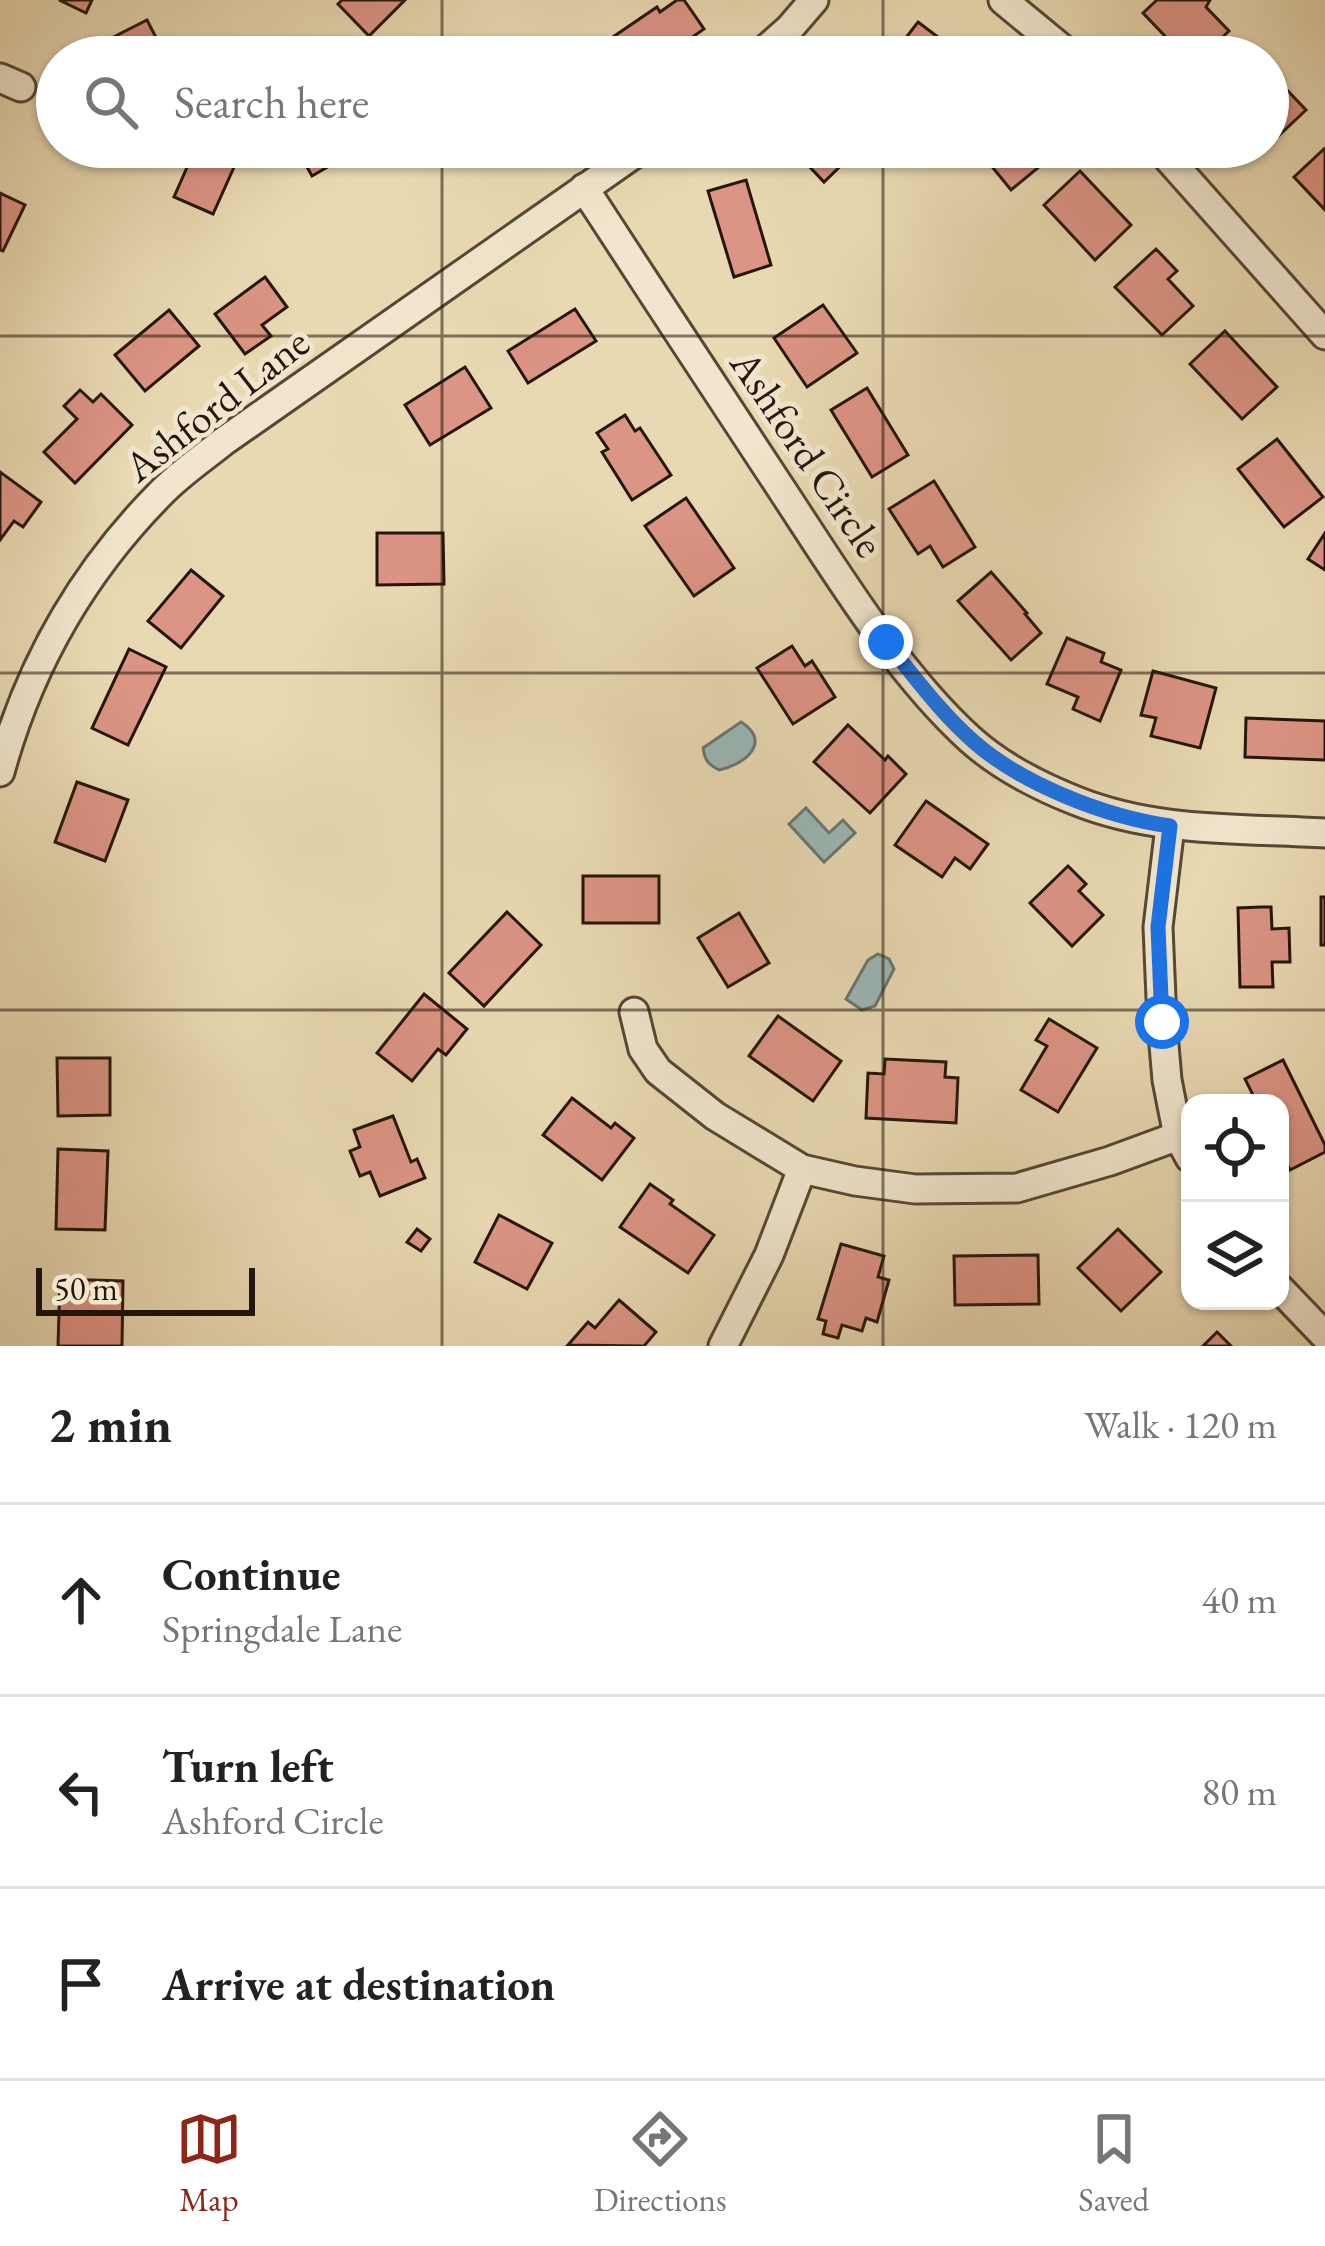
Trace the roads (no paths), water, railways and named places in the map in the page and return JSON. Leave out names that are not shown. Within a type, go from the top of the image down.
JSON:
[{"type":"street","points":[[781,36],[814,0]]},
{"type":"street","points":[[1003,0],[1047,36]]},
{"type":"street","points":[[584,188],[613,168]]},
{"type":"street","points":[[1177,168],[1325,335]]},
{"type":"street","name":"Ashford Lane","points":[[0,772],[26,691],[59,627],[102,563],[162,491],[224,441],[584,188]]},
{"type":"street","name":"Ashford Circle","points":[[584,188],[886,642],[939,706],[989,755],[1073,800],[1138,821],[1325,833]]},
{"type":"street","points":[[1170,826],[1158,949],[1167,1080],[1181,1135]]},
{"type":"street","points":[[634,1012],[643,1049],[658,1071],[715,1116],[802,1169],[915,1189],[1017,1188],[1110,1161],[1181,1148]]},
{"type":"street","points":[[723,1346],[769,1255],[802,1169]]},
{"type":"street","points":[[1289,1298],[1325,1336]]},
{"type":"water","points":[[741,722],[755,737],[755,745],[745,758],[719,770],[708,762],[703,748]]},
{"type":"water","points":[[806,808],[829,833],[843,820],[855,833],[824,862],[789,824]]},
{"type":"water","points":[[878,954],[889,959],[894,969],[875,1006],[862,1010],[846,999],[868,960]]}]
